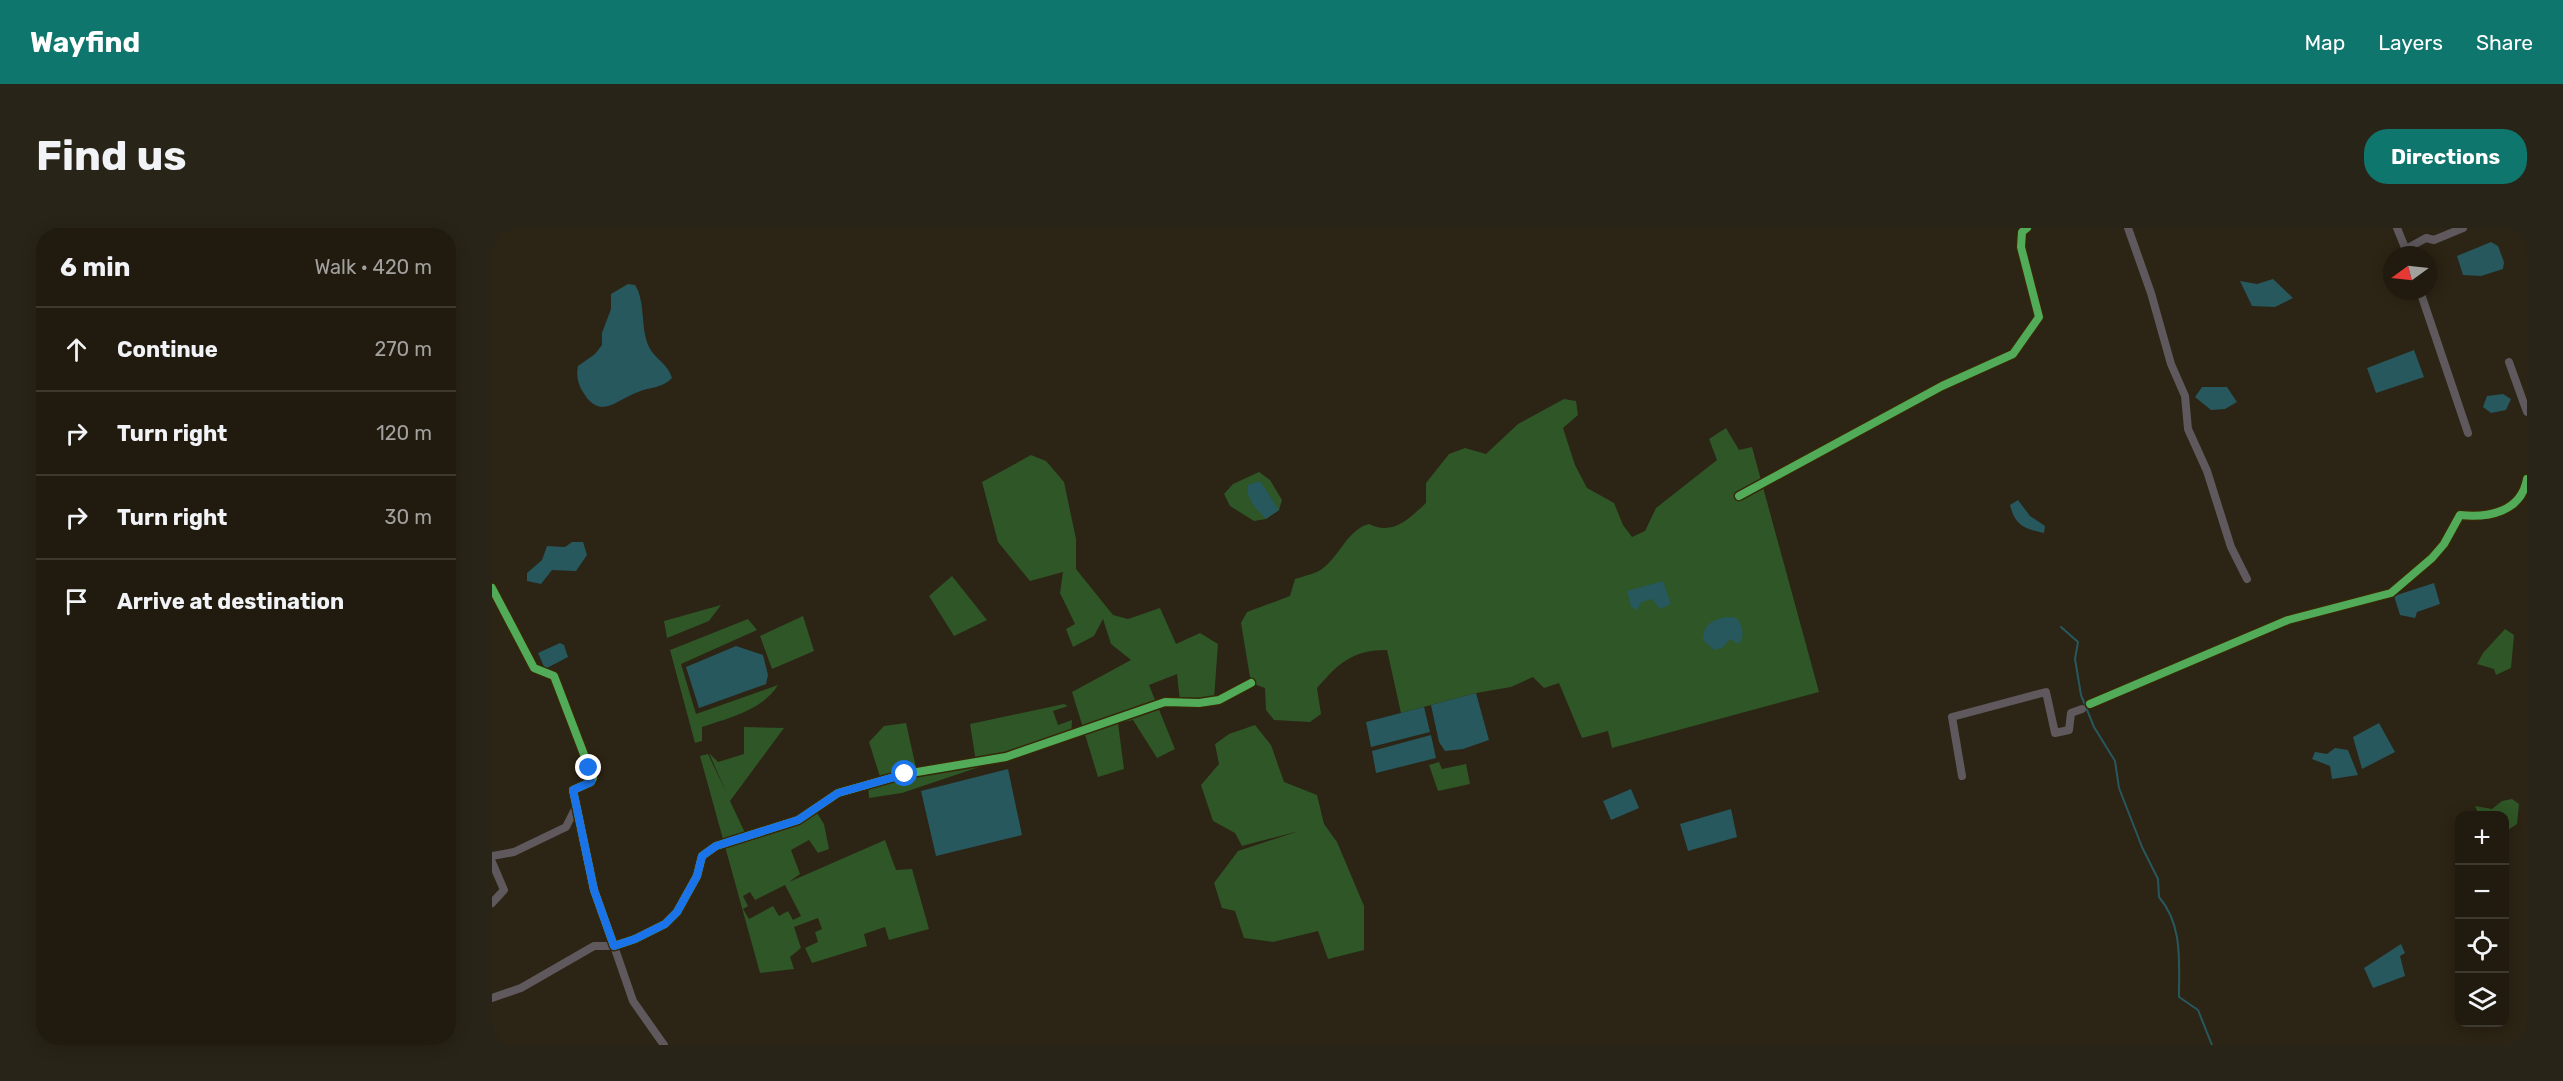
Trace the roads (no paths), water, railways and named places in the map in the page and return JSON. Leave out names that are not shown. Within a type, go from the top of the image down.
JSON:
[{"type":"street","points":[[1738,496],[1942,386],[2013,354],[2039,317],[2020,247],[2022,232],[2027,228]]},
{"type":"street","points":[[2128,228],[2151,293],[2171,364],[2185,396],[2188,429],[2207,471],[2231,548],[2247,579]]},
{"type":"street","points":[[2397,228],[2404,246]]},
{"type":"street","points":[[2415,246],[2426,238],[2434,240],[2463,228]]},
{"type":"street","points":[[2423,300],[2468,433]]},
{"type":"street","points":[[2509,362],[2527,412]]},
{"type":"street","points":[[1962,776],[1952,717],[2046,692],[2055,733],[2069,730],[2071,713],[2288,620],[2391,593],[2432,558],[2444,543],[2460,515],[2481,517],[2504,511],[2520,500],[2527,479]]},
{"type":"street","points":[[492,588],[534,668],[554,676],[579,738],[593,778],[591,782],[573,790],[594,890],[633,1001],[664,1045]]},
{"type":"street","points":[[492,998],[521,988],[594,946],[614,946],[635,939],[665,924],[677,912],[693,884],[702,856],[716,846],[798,820],[838,793],[905,774],[1006,757],[1165,702],[1199,703],[1220,700],[1251,684]]},
{"type":"street","points":[[492,856],[514,852],[566,827],[576,807]]},
{"type":"street","points":[[492,862],[504,890],[492,903]]},
{"type":"water","points":[[2491,242],[2498,246],[2504,262],[2503,269],[2481,276],[2463,275],[2457,256]]},
{"type":"water","points":[[2273,279],[2293,298],[2275,307],[2252,306],[2240,281],[2257,284]]},
{"type":"water","points":[[628,284],[635,285],[641,299],[646,340],[649,347],[668,369],[672,378],[665,384],[602,407],[589,401],[583,392],[577,377],[578,366],[595,354],[602,345],[602,333],[611,309],[611,294]]},
{"type":"water","points":[[2414,350],[2424,377],[2376,393],[2367,368]]},
{"type":"water","points":[[2202,387],[2227,387],[2237,402],[2225,409],[2211,410],[2195,397]]},
{"type":"water","points":[[2503,394],[2511,399],[2506,410],[2491,413],[2483,407],[2487,396]]},
{"type":"water","points":[[1260,481],[1279,510],[1266,519],[1252,504],[1248,495],[1248,485]]},
{"type":"water","points":[[2018,500],[2030,516],[2045,526],[2044,533],[2026,528],[2018,522],[2010,505]]},
{"type":"water","points":[[572,542],[583,542],[587,555],[576,571],[552,570],[541,584],[527,581],[527,573],[542,560],[547,546],[565,547]]},
{"type":"water","points":[[1663,581],[1671,604],[1660,609],[1652,599],[1642,602],[1637,610],[1631,607],[1627,591]]},
{"type":"water","points":[[2434,583],[2440,604],[2417,612],[2415,618],[2400,615],[2394,596]]},
{"type":"water","points":[[1725,617],[1737,618],[1742,628],[1742,637],[1739,644],[1730,639],[1722,648],[1714,650],[1703,640],[1706,627]]},
{"type":"water","points":[[560,643],[564,645],[568,657],[545,669],[538,653]]},
{"type":"water","points":[[736,646],[763,655],[768,675],[766,684],[699,708],[686,667]]},
{"type":"water","points":[[1476,693],[1489,740],[1463,749],[1445,751],[1439,742],[1431,705]]},
{"type":"water","points":[[1424,707],[1430,732],[1371,747],[1366,722]]},
{"type":"water","points":[[2379,723],[2395,752],[2362,769],[2353,737]]},
{"type":"water","points":[[1431,735],[1436,758],[1376,773],[1372,751]]},
{"type":"water","points":[[2335,748],[2348,750],[2358,775],[2332,779],[2330,766],[2312,759],[2315,752],[2327,754]]},
{"type":"water","points":[[1008,769],[1022,835],[936,856],[921,791]]},
{"type":"water","points":[[1631,789],[1639,808],[1611,820],[1603,801]]},
{"type":"water","points":[[1731,809],[1737,837],[1688,851],[1680,824]]},
{"type":"water","points":[[2401,944],[2405,953],[2400,956],[2405,976],[2373,988],[2364,968]]},
{"type":"waterway","points":[[2061,627],[2078,642],[2075,659],[2081,695],[2094,727],[2115,761],[2119,788],[2142,847],[2158,879],[2159,897],[2167,908],[2176,932],[2179,957],[2179,997],[2198,1010],[2212,1045]]}]
